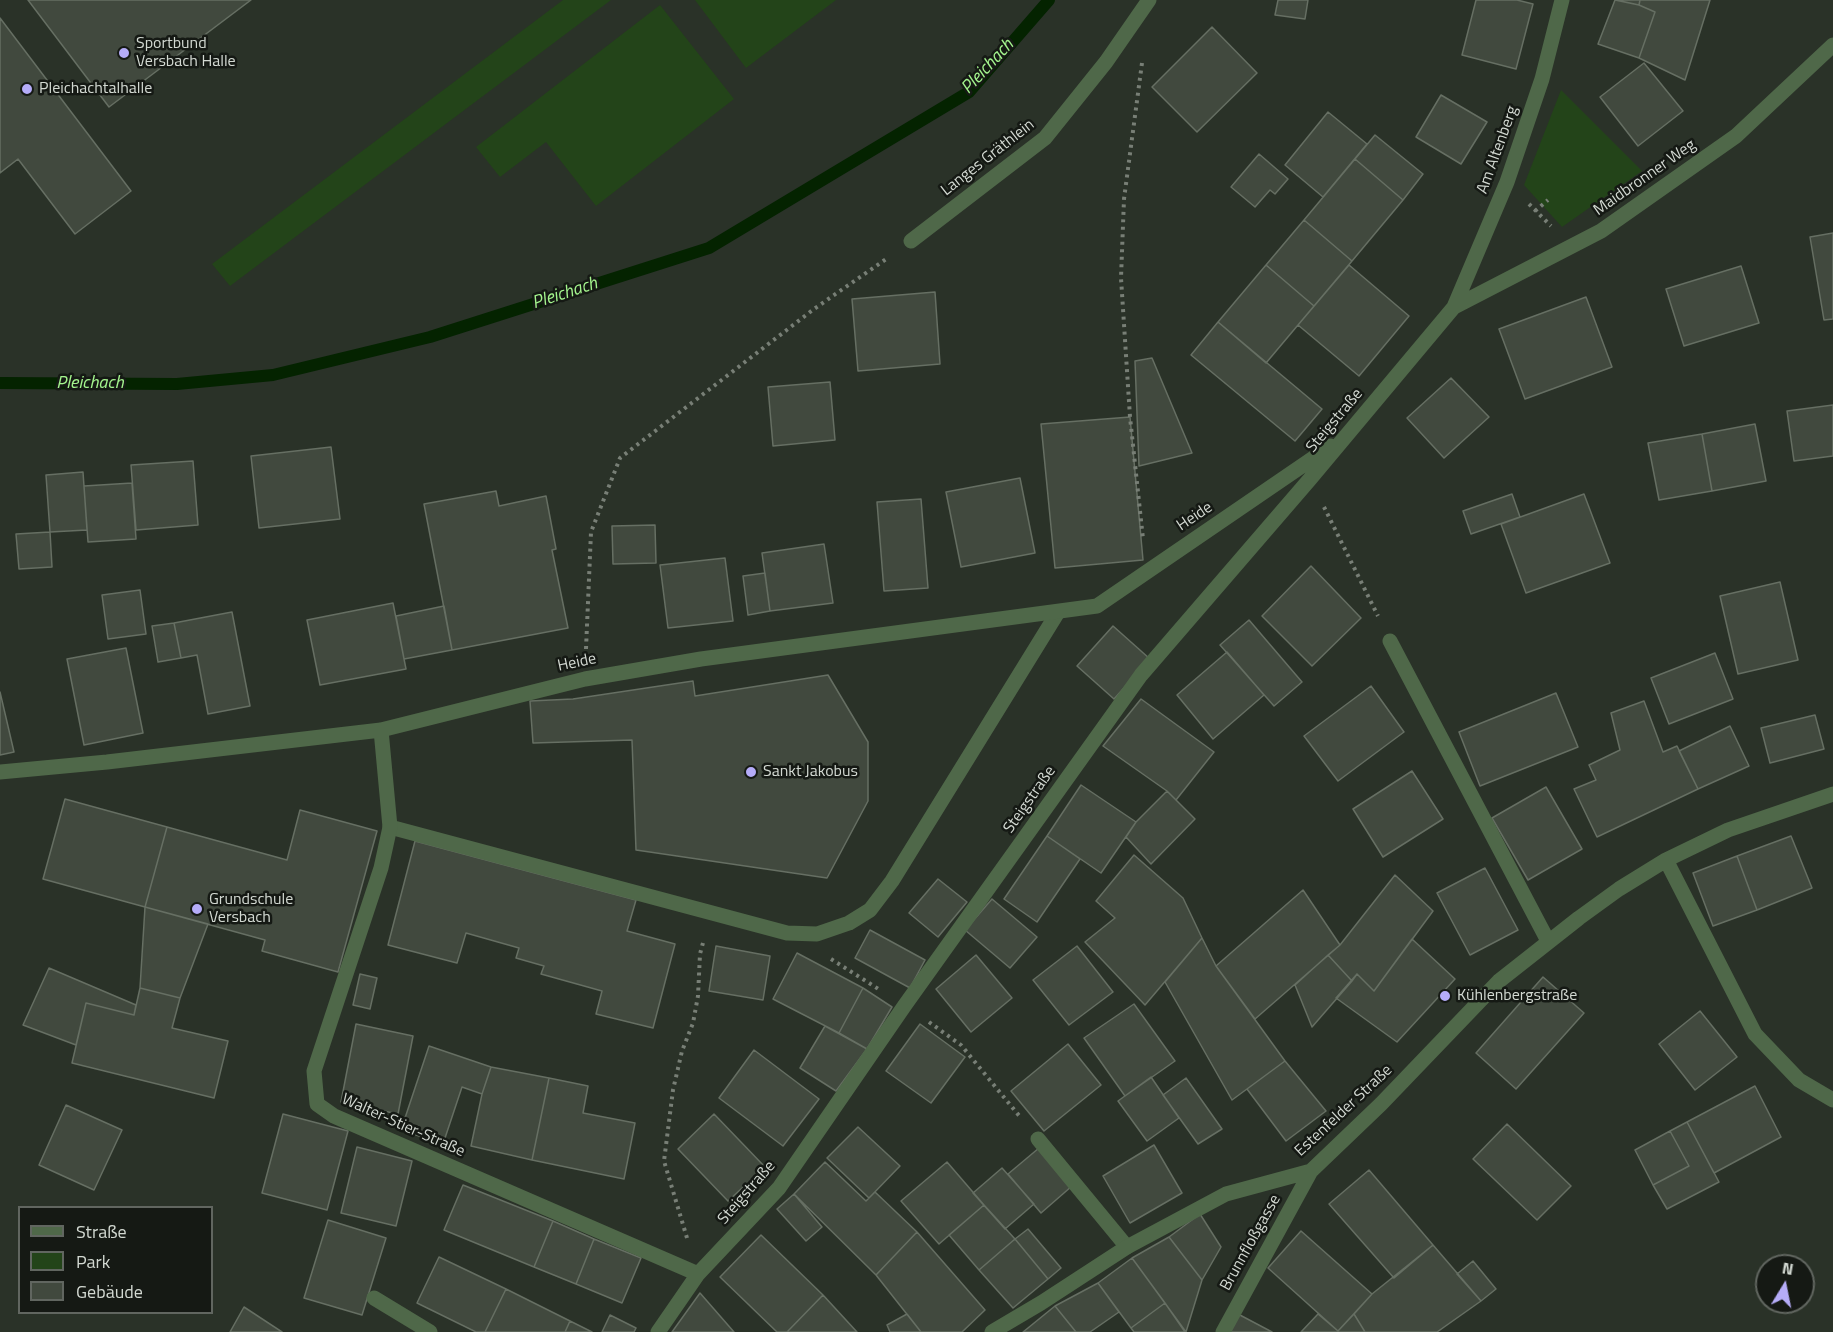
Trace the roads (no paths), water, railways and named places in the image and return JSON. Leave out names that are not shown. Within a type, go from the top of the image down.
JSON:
[{"type":"street","name":"Langes Gräthlein","points":[[911,241],[1045,138],[1106,62],[1149,0]]},
{"type":"street","name":"Am Altenberg","points":[[1454,307],[1507,182],[1542,79],[1562,0]]},
{"type":"street","name":"Maidbronner Weg","points":[[1454,307],[1601,231],[1736,136],[1833,45]]},
{"type":"street","name":"Steigstraße","points":[[658,1332],[698,1274],[779,1188],[905,1005],[1141,675],[1454,307]]},
{"type":"street","name":"Heide","points":[[0,772],[381,730],[585,679],[701,659],[1097,606],[1346,436]]},
{"type":"street","points":[[390,827],[787,933],[818,934],[849,923],[870,910],[892,881],[1058,612]]},
{"type":"street","points":[[1390,641],[1548,942]]},
{"type":"street","name":"Walter-Stier-Straße","points":[[381,730],[390,827],[381,868],[314,1071],[317,1104],[334,1116],[698,1274]]},
{"type":"street","name":"Estenfelder Straße","points":[[992,1332],[1126,1247],[1226,1194],[1311,1171],[1381,1104],[1499,981],[1619,889],[1666,860],[1728,830],[1833,794]]},
{"type":"street","points":[[1666,860],[1755,1034],[1799,1080],[1833,1100]]},
{"type":"street","points":[[1038,1138],[1126,1247]]},
{"type":"street","name":"Brunnfloßgasse","points":[[1223,1332],[1311,1171]]},
{"type":"street","points":[[374,1298],[430,1332]]},
{"type":"waterway","name":"Pleichach","points":[[0,383],[177,384],[273,375],[430,337],[709,248],[969,92],[1049,0]]},
{"type":"place","name":"Sportbund Versbach Halle","points":[[124,53]]},
{"type":"place","name":"Pleichachtalhalle","points":[[27,89]]},
{"type":"place","name":"Sankt Jakobus","points":[[751,772]]},
{"type":"place","name":"Grundschule Versbach","points":[[197,909]]},
{"type":"place","name":"Kühlenbergstraße","points":[[1445,996]]}]
